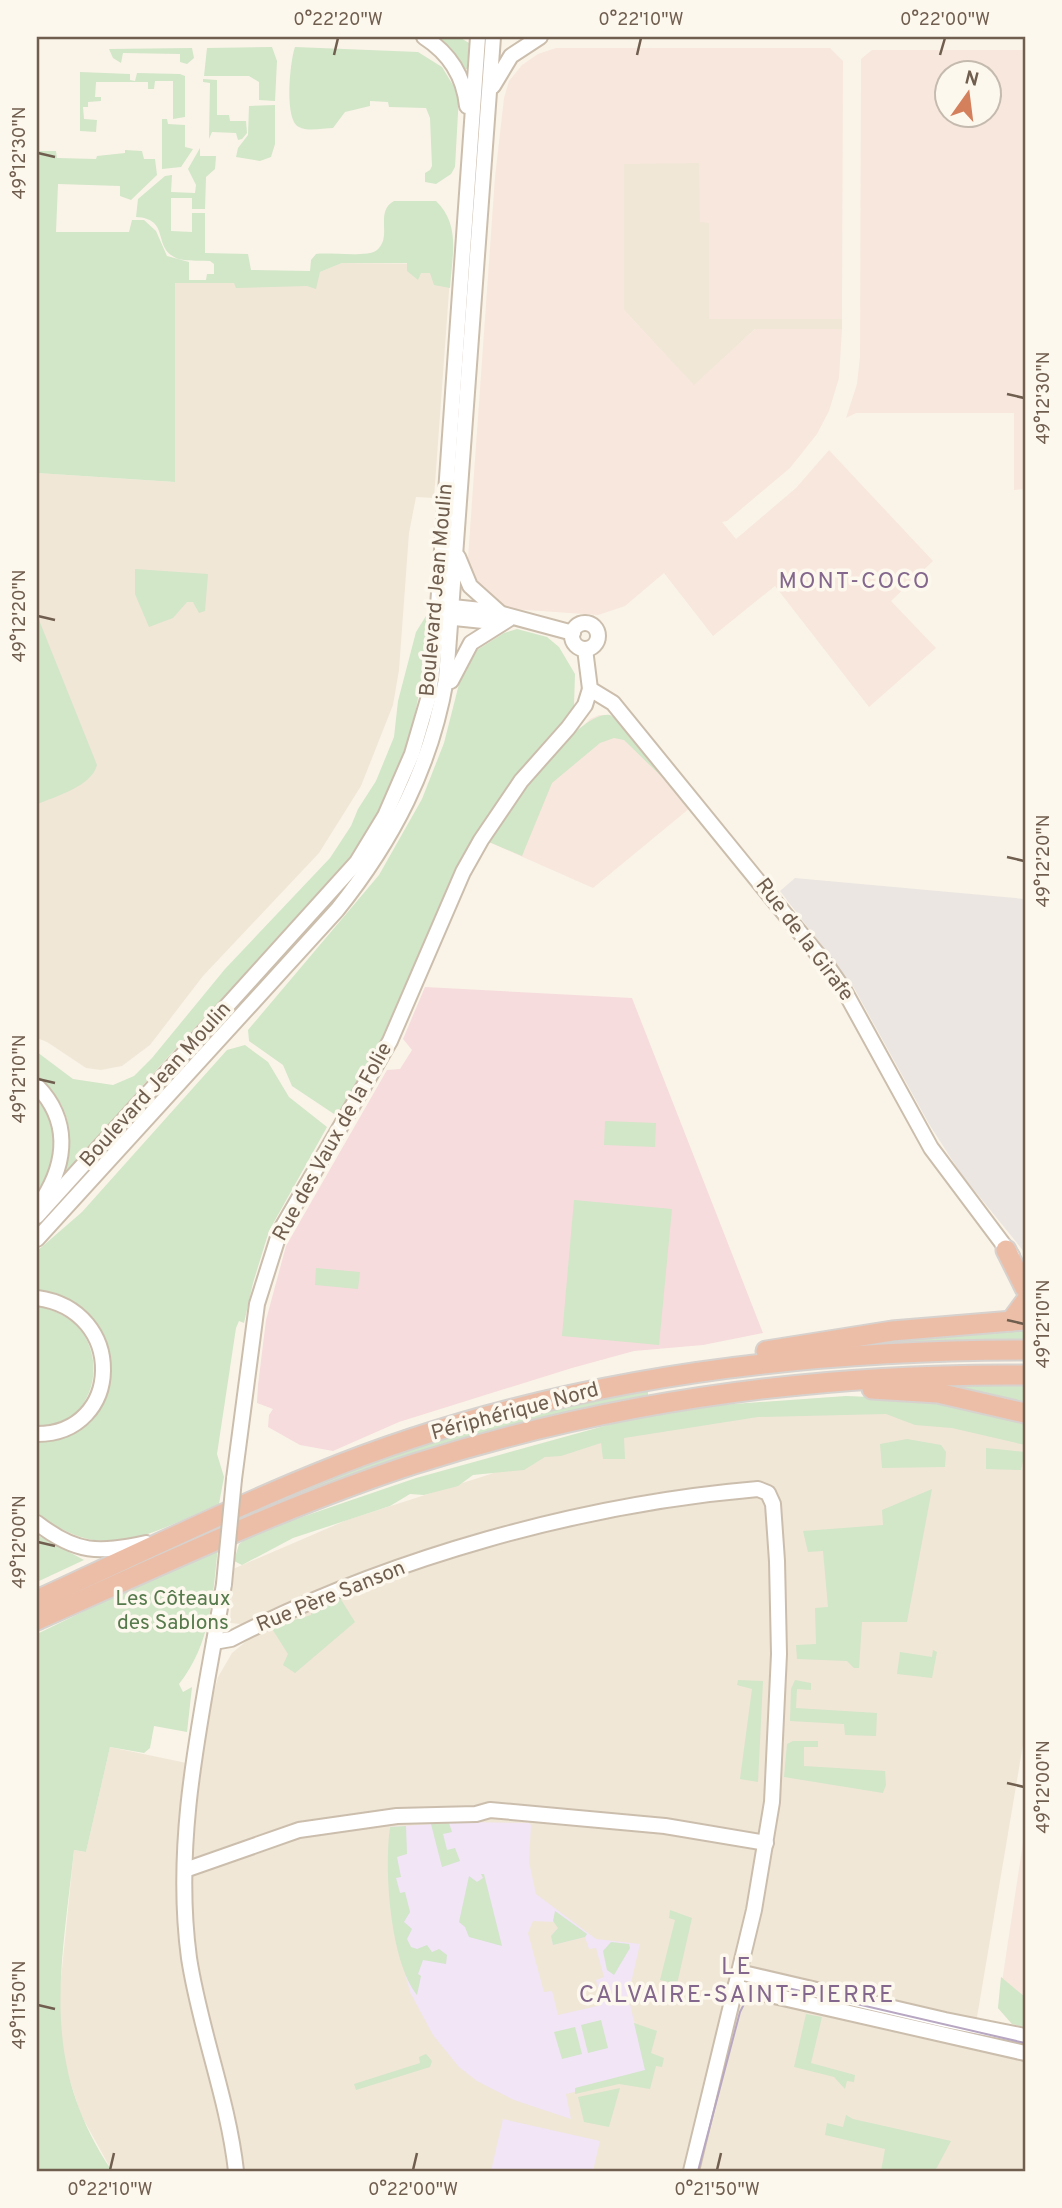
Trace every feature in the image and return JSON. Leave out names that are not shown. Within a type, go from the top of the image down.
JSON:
[{"type":"highway","points":[[1006,1250],[1025,1288]]},
{"type":"highway","points":[[638,1382],[653,1371],[848,1336],[1018,1321],[1025,1302]]},
{"type":"highway","name":"Périphérique Nord","points":[[37,1601],[317,1473],[496,1414],[638,1382],[777,1361],[850,1355],[1025,1350]]},
{"type":"highway","name":"Périphérique Nord","points":[[37,1620],[244,1529],[412,1465],[599,1414],[699,1396],[856,1380],[1025,1375]]},
{"type":"highway","points":[[755,1390],[864,1389],[938,1393],[1025,1413]]},
{"type":"street","points":[[424,37],[442,51],[462,80],[470,149]]},
{"type":"street","name":"Boulevard Jean Moulin","points":[[37,1216],[357,862],[385,816],[412,754],[429,696],[445,612],[478,37]]},
{"type":"street","points":[[439,722],[445,612],[456,552],[493,37]]},
{"type":"street","points":[[489,94],[506,61],[540,37]]},
{"type":"street","points":[[456,552],[470,586],[480,597],[509,618]]},
{"type":"street","points":[[445,612],[491,611],[573,633]]},
{"type":"street","points":[[37,1239],[337,910],[370,869],[416,785],[458,663],[471,643],[509,618]]},
{"type":"street","points":[[584,624],[595,628],[598,640],[585,649],[574,643],[573,633],[584,624]]},
{"type":"street","points":[[585,649],[590,690]]},
{"type":"street","name":"Rue des Vaux de la Folie","points":[[214,1642],[225,1584],[234,1479],[257,1304],[280,1231],[390,1041],[463,872],[481,840],[521,781],[585,705],[590,690]]},
{"type":"street","name":"Rue de la Girafe","points":[[590,690],[613,704],[807,939],[845,990],[931,1148],[1006,1250],[1025,1270]]},
{"type":"street","points":[[37,1086],[52,1105],[63,1138],[58,1171],[37,1209]]},
{"type":"street","points":[[37,1298],[60,1303],[87,1322],[98,1339],[104,1363],[96,1398],[80,1419],[60,1430],[37,1434]]},
{"type":"street","name":"Rue Père Sanson","points":[[214,1642],[230,1639],[369,1579],[509,1535],[674,1500],[758,1489],[768,1493],[772,1504],[777,1562],[777,1735],[766,1843]]},
{"type":"street","points":[[37,1523],[62,1540],[90,1550],[122,1549],[174,1537]]},
{"type":"street","points":[[214,1642],[193,1758],[185,1870],[190,1959],[199,2009],[233,2143],[236,2171]]},
{"type":"street","points":[[185,1870],[299,1830],[397,1816],[476,1814],[490,1810],[665,1826],[766,1843],[691,2171]]},
{"type":"street","points":[[737,1979],[1025,2036]]},
{"type":"street","points":[[737,1979],[1025,2053]]},
{"type":"shaded area","points":[[556,48],[830,48],[843,61],[842,319],[709,319],[709,223],[700,222],[699,163],[624,164],[624,310],[694,385],[755,329],[842,329],[839,378],[829,411],[817,434],[790,468],[727,521],[722,522],[736,539],[796,488],[829,450],[933,561],[891,601],[936,648],[869,707],[775,586],[713,636],[664,573],[625,606],[598,615],[512,609],[501,606],[475,582],[468,558],[495,177],[504,98],[509,81],[522,65],[538,54]]},
{"type":"shaded area","points":[[872,50],[1025,50],[1025,489],[1014,490],[1014,413],[856,413],[846,418],[857,384],[860,357],[861,59]]},
{"type":"shaded area","points":[[624,163],[700,163],[700,222],[709,222],[709,318],[842,319],[842,329],[755,329],[694,386],[624,310]]},
{"type":"shaded area","points":[[342,263],[451,264],[434,498],[416,497],[409,533],[399,670],[393,705],[361,786],[319,853],[203,976],[150,1045],[122,1066],[101,1070],[86,1068],[37,1038],[37,473],[174,482],[175,283],[234,283],[320,272]]},
{"type":"shaded area","points":[[599,715],[610,715],[621,723],[690,808],[593,888],[489,842],[531,781],[590,719]]},
{"type":"shaded area","points":[[795,878],[1025,899],[1025,1253],[961,1174],[929,1124],[854,988],[780,891]]},
{"type":"shaded area","points":[[425,987],[632,998],[763,1333],[703,1345],[634,1351],[572,1368],[399,1422],[333,1451],[300,1445],[268,1427],[269,1415],[273,1409],[257,1403],[258,1385],[266,1320],[286,1246],[387,1070],[400,1069],[412,1050],[403,1039]]},
{"type":"shaded area","points":[[818,1403],[1025,1432],[1025,1733],[975,2029],[1025,2039],[1025,2171],[112,2171],[81,2115],[64,2062],[58,2008],[74,1850],[86,1852],[110,1747],[201,1766],[208,1714],[218,1677],[232,1653],[250,1638],[240,1624],[230,1623],[233,1569],[347,1520],[624,1431]]},
{"type":"shaded area","points":[[463,1822],[529,1823],[529,1862],[536,1894],[596,1939],[640,1944],[628,1996],[647,2074],[566,2094],[571,2119],[514,2100],[477,2081],[459,2067],[433,2035],[410,1992],[396,1940],[389,1895],[389,1827]],"holes":[[[533,1921],[555,1922],[558,1928],[551,1936],[553,1945],[585,1937],[589,1949],[596,1948],[604,1977],[596,1980],[602,2005],[558,2015],[552,1991],[544,1992],[528,1933]]]},
{"type":"shaded area","points":[[1025,1829],[1025,2027],[1012,2024],[998,2008]]},
{"type":"shaded area","points":[[503,2119],[600,2141],[593,2171],[491,2171]]},
{"type":"green space","points":[[433,37],[459,37],[469,43],[467,69],[462,69]]},
{"type":"green space","points":[[272,47],[277,61],[275,101],[259,100],[259,82],[249,76],[204,76],[207,48]]},
{"type":"green space","points":[[295,47],[418,52],[442,67],[459,95],[455,167],[451,174],[436,184],[425,182],[425,173],[432,166],[430,118],[426,108],[389,107],[388,102],[370,101],[370,106],[345,112],[333,128],[311,130],[299,127],[291,114],[290,102],[291,64]]},
{"type":"green space","points":[[192,48],[194,58],[187,64],[180,62],[180,54],[123,53],[121,63],[113,58],[109,49]]},
{"type":"green space","points":[[80,72],[130,74],[130,80],[135,81],[137,73],[185,76],[185,117],[173,119],[173,81],[155,81],[154,89],[148,89],[148,82],[96,82],[95,97],[101,97],[101,101],[88,102],[88,107],[83,107],[84,119],[97,120],[96,132],[80,131]]},
{"type":"green space","points":[[203,79],[217,80],[217,115],[229,115],[230,121],[246,121],[247,133],[242,139],[238,140],[236,133],[212,132],[209,139],[210,83],[203,82]]},
{"type":"green space","points":[[275,105],[275,144],[271,157],[260,161],[236,157],[238,148],[248,135],[249,106]]},
{"type":"green space","points":[[162,119],[167,119],[168,124],[185,125],[185,147],[193,149],[181,167],[162,169]]},
{"type":"green space","points":[[37,134],[39,151],[56,151],[57,158],[96,159],[97,156],[125,153],[125,150],[142,151],[144,159],[155,159],[157,175],[131,200],[120,196],[120,186],[58,184],[56,232],[129,232],[132,220],[144,220],[156,231],[167,256],[189,262],[189,280],[206,280],[207,274],[214,274],[214,264],[210,261],[176,258],[165,247],[154,223],[136,217],[138,199],[165,176],[172,175],[171,192],[195,193],[196,185],[188,169],[200,148],[200,156],[216,156],[215,169],[206,177],[205,209],[192,209],[192,198],[171,198],[171,231],[192,232],[192,213],[205,213],[205,253],[248,254],[251,270],[310,271],[311,260],[316,254],[365,254],[377,250],[384,238],[385,211],[394,201],[436,201],[444,210],[452,231],[450,288],[434,285],[430,273],[421,273],[418,280],[407,271],[407,263],[342,263],[320,272],[316,289],[307,286],[236,288],[234,283],[175,283],[175,482],[37,473]]},
{"type":"green space","points":[[135,569],[208,574],[205,611],[199,613],[193,602],[187,602],[173,618],[149,627],[135,594]]},
{"type":"green space","points":[[37,615],[97,765],[81,785],[37,804]]},
{"type":"green space","points":[[426,616],[429,617],[423,671],[408,741],[386,798],[365,835],[311,906],[173,1051],[63,1177],[68,1148],[68,1122],[58,1100],[37,1080],[37,1052],[73,1079],[113,1085],[134,1076],[152,1058],[225,969],[330,858],[351,826],[358,809],[376,781],[394,737],[398,701],[416,632]]},
{"type":"green space","points":[[517,629],[547,637],[559,647],[575,674],[574,706],[570,715],[503,796],[369,1071],[346,1109],[334,1114],[292,1086],[283,1065],[249,1041],[248,1030],[379,875],[422,799],[444,743],[459,684],[477,650],[504,633]]},
{"type":"green space","points":[[444,630],[444,658],[427,740],[409,788],[358,873],[294,950],[37,1231],[37,1225],[56,1203],[355,872],[388,818],[415,761],[431,710]]},
{"type":"green space","points":[[610,715],[621,723],[662,777],[624,740],[614,738],[600,743],[552,783],[522,856],[489,842],[526,788],[562,746],[579,729],[596,718]]},
{"type":"green space","points":[[245,1045],[268,1062],[289,1097],[327,1127],[269,1231],[244,1323],[239,1321],[236,1328],[217,1454],[224,1477],[219,1504],[149,1534],[106,1541],[84,1538],[62,1529],[37,1513],[37,1439],[93,1415],[109,1380],[111,1364],[102,1333],[93,1320],[68,1300],[37,1292],[37,1251],[82,1212],[227,1050]]},
{"type":"green space","points":[[37,1094],[47,1105],[53,1118],[56,1144],[55,1157],[37,1195]]},
{"type":"green space","points":[[605,1121],[656,1123],[655,1147],[604,1145]]},
{"type":"green space","points":[[574,1200],[672,1209],[659,1345],[562,1336]]},
{"type":"green space","points":[[316,1268],[360,1272],[358,1289],[315,1285]]},
{"type":"green space","points":[[37,1307],[53,1311],[73,1322],[88,1343],[94,1367],[89,1393],[79,1410],[62,1422],[37,1431]]},
{"type":"green space","points":[[1025,1325],[1025,1341],[953,1341],[811,1350]]},
{"type":"green space","points":[[1025,1384],[1025,1404],[926,1385]]},
{"type":"green space","points":[[648,1387],[648,1401],[258,1513],[202,1532],[375,1459],[439,1437]]},
{"type":"green space","points":[[846,1396],[921,1399],[1025,1422],[1025,1445],[952,1428],[915,1425],[886,1414],[758,1417],[624,1438],[625,1459],[603,1459],[601,1443],[561,1456],[545,1457],[524,1470],[473,1475],[458,1486],[424,1495],[410,1494],[390,1506],[293,1538],[242,1565],[234,1561],[239,1544],[252,1534],[416,1478],[622,1421],[692,1407]]},
{"type":"green space","points":[[907,1439],[941,1445],[946,1452],[945,1467],[882,1468],[880,1444]]},
{"type":"green space","points":[[986,1448],[1025,1452],[1021,1470],[986,1469]]},
{"type":"green space","points":[[932,1489],[907,1622],[862,1622],[859,1668],[854,1668],[847,1661],[797,1659],[796,1645],[816,1644],[815,1608],[828,1607],[823,1551],[808,1552],[803,1531],[883,1525],[882,1510]]},
{"type":"green space","points":[[37,1535],[84,1560],[37,1582]]},
{"type":"green space","name":"Les Côteaux des Sablons","points":[[218,1546],[212,1601],[204,1636],[190,1669],[179,1684],[183,1692],[192,1687],[187,1732],[154,1726],[150,1748],[144,1753],[110,1747],[86,1852],[74,1850],[61,1976],[64,2054],[73,2092],[89,2131],[112,2171],[37,2171],[37,1634]]},
{"type":"green space","points":[[340,1598],[355,1622],[295,1673],[283,1665],[288,1654],[271,1627],[311,1615],[311,1610]]},
{"type":"green space","points":[[933,1650],[937,1652],[932,1678],[897,1674],[900,1652],[932,1657]]},
{"type":"green space","points":[[738,1680],[763,1681],[758,1782],[740,1779],[752,1689],[737,1685]]},
{"type":"green space","points":[[795,1680],[811,1683],[811,1690],[797,1689],[796,1708],[877,1713],[876,1736],[845,1735],[844,1724],[790,1721],[791,1689]]},
{"type":"green space","points":[[793,1741],[818,1741],[818,1747],[804,1747],[804,1766],[885,1771],[886,1785],[883,1793],[784,1777],[787,1744]]},
{"type":"green space","points":[[449,1823],[452,1832],[443,1834],[447,1850],[455,1848],[460,1861],[442,1867],[431,1824]]},
{"type":"green space","points":[[406,1826],[407,1854],[397,1857],[401,1877],[396,1878],[400,1893],[405,1892],[410,1912],[404,1922],[412,1929],[407,1939],[411,1947],[417,1949],[427,1945],[432,1952],[439,1949],[447,1955],[446,1964],[423,1960],[418,1974],[421,1976],[417,1995],[408,1979],[395,1938],[389,1890],[390,1827]]},
{"type":"green space","points":[[481,1874],[484,1874],[502,1946],[469,1937],[465,1927],[459,1922],[469,1876],[477,1882],[483,1878]]},
{"type":"green space","points":[[670,1910],[692,1918],[677,1984],[660,1980],[675,1920],[669,1918]]},
{"type":"green space","points":[[555,1911],[587,1934],[585,1937],[553,1945],[551,1936],[558,1928],[553,1921]]},
{"type":"green space","points":[[611,1942],[629,1944],[630,1948],[614,1975],[607,1970],[603,1951]]},
{"type":"green space","points":[[1001,1977],[1025,1997],[1025,2027],[1012,2024],[998,2008]]},
{"type":"green space","points":[[806,2014],[822,2017],[811,2063],[855,2075],[854,2082],[847,2081],[845,2089],[834,2077],[794,2067]]},
{"type":"green space","points":[[601,2020],[608,2048],[588,2053],[581,2025]]},
{"type":"green space","points":[[634,2023],[657,2031],[651,2053],[664,2058],[662,2067],[656,2066],[650,2089],[619,2084],[575,2094],[575,2088],[645,2070]]},
{"type":"green space","points":[[575,2027],[582,2054],[562,2059],[554,2032]]},
{"type":"green space","points":[[426,2054],[432,2061],[430,2067],[356,2090],[354,2084],[420,2063],[419,2057]]},
{"type":"green space","points":[[620,2088],[609,2127],[584,2122],[578,2097]]},
{"type":"green space","points":[[846,2115],[853,2119],[951,2141],[935,2171],[881,2171],[885,2149],[825,2135],[827,2123],[843,2127]]},
{"type":"tram line","points":[[698,2171],[740,2012],[747,2000],[760,1989],[779,1986],[1025,2043]]},
{"type":"district","name":"MONT-COCO","points":[[855,582]]},
{"type":"district","name":"LE CALVAIRE-SAINT-PIERRE","points":[[737,1982]]}]
